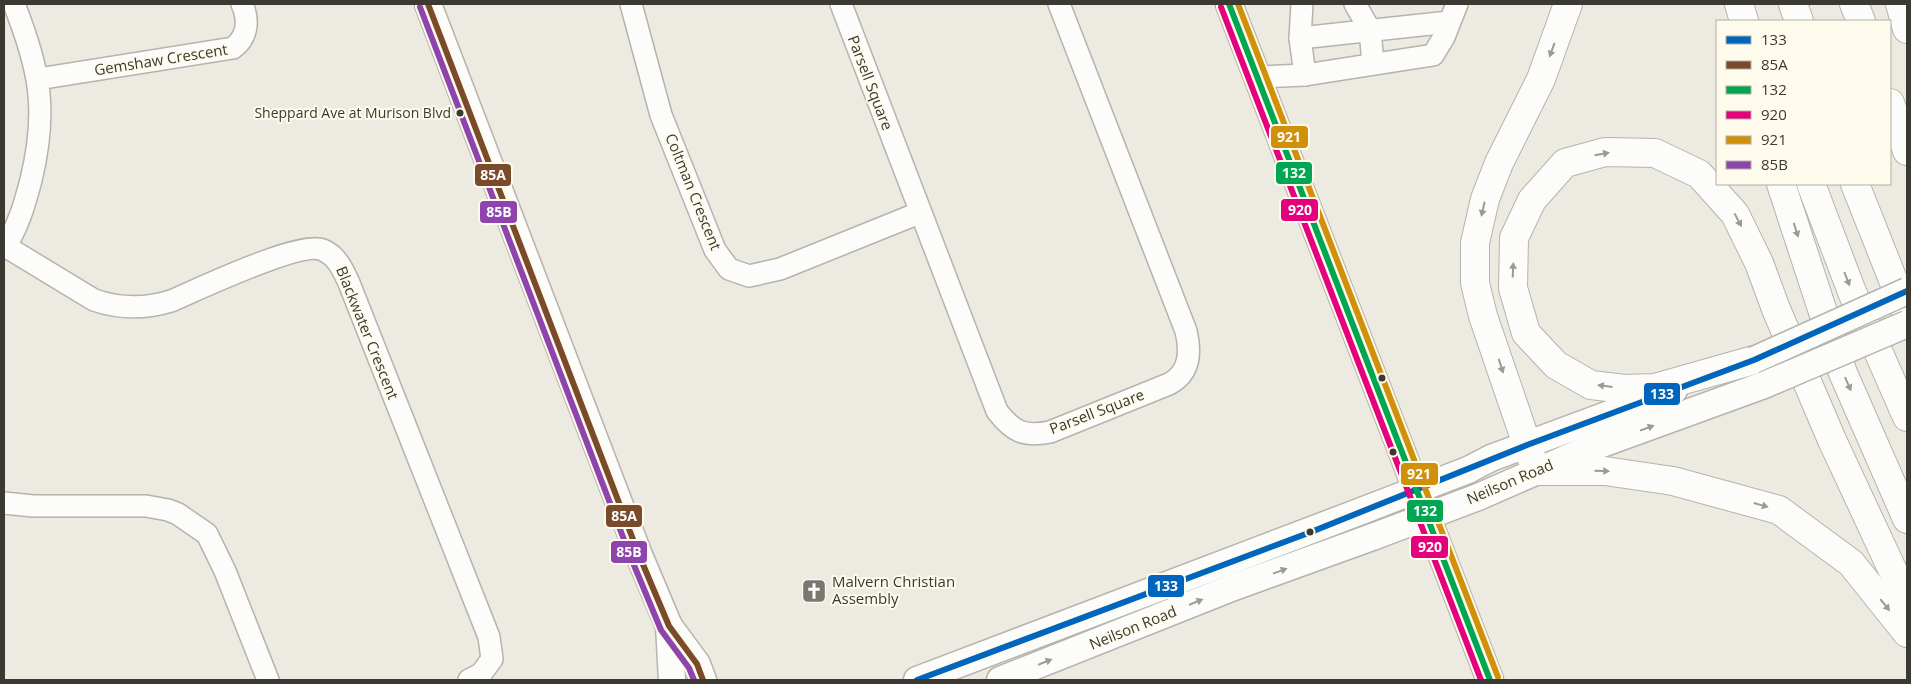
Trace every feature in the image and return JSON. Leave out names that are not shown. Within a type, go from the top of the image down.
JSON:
[{"type":"highway","points":[[1568,4],[1541,79],[1499,163],[1485,199],[1475,244],[1475,283],[1483,316],[1536,471],[1605,471],[1673,481],[1779,510],[1851,563],[1907,633]]},
{"type":"highway","points":[[1739,4],[1744,20]]},
{"type":"highway","points":[[1793,4],[1799,20]]},
{"type":"highway","points":[[1854,4],[1861,20]]},
{"type":"highway","points":[[1900,4],[1907,29]]},
{"type":"highway","points":[[1891,105],[1907,151]]},
{"type":"highway","points":[[1759,373],[1655,388],[1625,389],[1591,385],[1556,365],[1526,333],[1513,288],[1514,238],[1532,200],[1565,163],[1605,152],[1655,153],[1699,174],[1735,214],[1759,263],[1776,309],[1832,440],[1892,569],[1907,595]]},
{"type":"highway","points":[[1781,185],[1843,373],[1907,519]]},
{"type":"highway","points":[[1811,185],[1852,292],[1907,417]]},
{"type":"highway","points":[[1856,185],[1907,315]]},
{"type":"main road","points":[[428,4],[458,75],[639,554],[669,626],[697,664],[703,680]]},
{"type":"main road","points":[[1229,4],[1490,680]]},
{"type":"main road","name":"Neilson Road","points":[[1000,680],[1234,587],[1478,497],[1759,373],[1907,291]]},
{"type":"main road","name":"Neilson Road","points":[[917,680],[956,673],[1468,470],[1527,444],[1759,373],[1907,324]]},
{"type":"main road","points":[[669,626],[672,680]]},
{"type":"street","points":[[4,247],[22,212],[37,154],[41,119],[38,79],[29,43],[14,4]]},
{"type":"street","name":"Gemshaw Crescent","points":[[38,79],[233,48],[245,36],[247,23],[242,4]]},
{"type":"street","name":"Coltman Crescent","points":[[631,4],[661,115],[715,250],[729,269],[748,276],[780,269],[920,213]]},
{"type":"street","name":"Parsell Square","points":[[840,4],[997,411],[1018,431],[1033,435],[1050,432],[1169,384],[1176,380],[1185,369],[1189,351],[1186,331],[1059,4]]},
{"type":"street","points":[[1302,4],[1300,38],[1305,75]]},
{"type":"street","points":[[1355,4],[1370,30],[1373,64]]},
{"type":"street","points":[[1258,77],[1305,75],[1433,55],[1444,38],[1453,13]]},
{"type":"street","points":[[1300,38],[1370,30],[1453,13]]},
{"type":"street","name":"Blackwater Crescent","points":[[4,247],[94,300],[107,304],[139,307],[151,307],[170,301],[286,254],[313,248],[322,250],[338,261],[349,283],[490,642],[492,659],[481,674],[469,680]]},
{"type":"street","points":[[4,503],[33,506],[146,506],[168,510],[207,534],[215,549],[268,680]]},
{"type":"transit line","name":"85A","points":[[428,4],[639,555],[669,626],[697,664],[703,680]]},
{"type":"transit line","name":"132","points":[[1229,4],[1490,680]]},
{"type":"transit line","name":"921","points":[[1238,4],[1498,677]]},
{"type":"transit line","name":"85B","points":[[420,7],[631,558],[661,630],[689,668],[694,680]]},
{"type":"transit line","name":"920","points":[[1221,7],[1481,680]]},
{"type":"transit line","name":"133","points":[[917,680],[1311,532],[1527,445],[1754,360],[1907,291]]},
{"type":"place","name":"Sheppard Ave at Murison Blvd","points":[[460,113]]},
{"type":"place","name":"Malvern Christian Assembly","points":[[814,591]]}]
